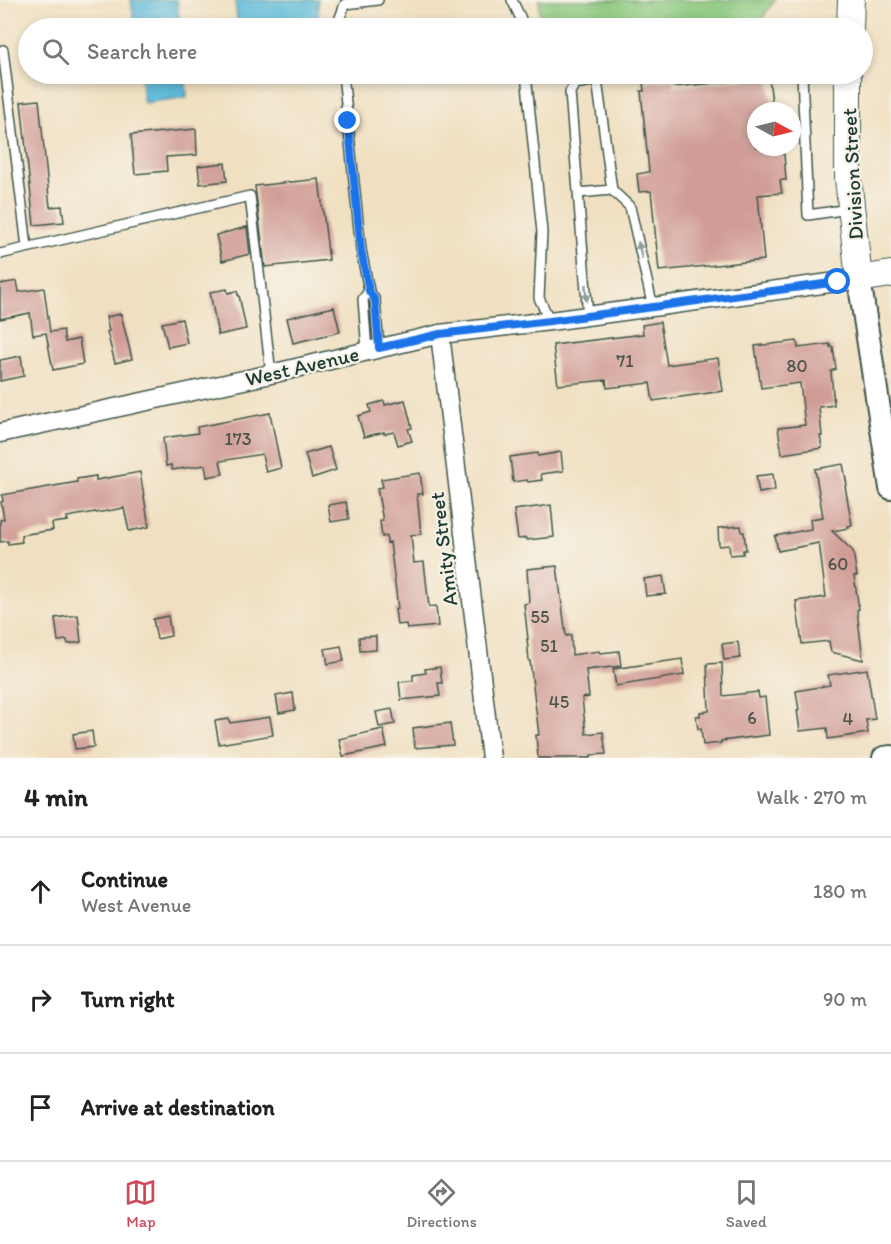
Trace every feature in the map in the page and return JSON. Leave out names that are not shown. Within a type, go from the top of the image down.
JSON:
[{"type":"main road","points":[[850,18],[851,0]]},
{"type":"main road","name":"Division Street","points":[[848,84],[848,178],[859,279]]},
{"type":"main road","name":"West Avenue","points":[[859,279],[891,274]]},
{"type":"street","name":"West Avenue","points":[[0,433],[272,374],[440,334],[859,279]]},
{"type":"street","name":"Division Street","points":[[859,279],[891,488]]},
{"type":"street","name":"Amity Street","points":[[440,334],[491,758]]},
{"type":"street","points":[[884,758],[891,757]]},
{"type":"lane","points":[[340,18],[345,4],[378,0]]},
{"type":"lane","points":[[512,0],[521,18]]},
{"type":"lane","points":[[3,50],[27,248]]},
{"type":"lane","points":[[345,84],[361,250],[369,291],[375,300],[373,350]]},
{"type":"lane","points":[[527,84],[542,232],[539,298],[550,321]]},
{"type":"lane","points":[[575,84],[570,92],[588,316]]},
{"type":"lane","points":[[598,84],[612,190],[630,207],[653,307]]},
{"type":"lane","points":[[802,84],[808,215],[851,208]]},
{"type":"lane","points":[[578,193],[612,190]]},
{"type":"lane","points":[[0,254],[250,196],[272,374]]},
{"type":"green space","points":[[539,0],[775,0],[762,18],[540,18]]},
{"type":"water","points":[[131,0],[177,0],[179,18],[134,18]]},
{"type":"water","points":[[235,0],[318,0],[319,18],[237,18]]},
{"type":"water","points":[[141,84],[186,84],[187,97],[144,103]]},
{"type":"building","points":[[643,84],[674,84],[674,87],[706,84],[770,84],[772,102],[747,102],[747,156],[784,156],[786,180],[780,180],[782,193],[758,195],[764,260],[659,271],[651,191],[639,192],[637,174],[649,172],[641,91],[644,91]]},
{"type":"building","points":[[39,100],[50,207],[62,206],[64,222],[34,225],[21,102]]},
{"type":"building","points":[[196,129],[197,155],[166,157],[167,171],[135,174],[131,135]]},
{"type":"building","points":[[225,163],[227,181],[200,184],[198,166]]},
{"type":"building","points":[[319,179],[329,260],[265,267],[255,186]]},
{"type":"building","points":[[247,227],[250,254],[222,261],[216,235]]},
{"type":"building","points":[[17,281],[19,292],[44,288],[50,332],[63,330],[65,342],[79,339],[83,364],[53,370],[46,333],[33,335],[30,313],[0,319],[0,284]]},
{"type":"building","points":[[227,289],[228,293],[237,291],[239,295],[246,329],[218,335],[210,292]]},
{"type":"building","points":[[334,307],[340,332],[293,343],[287,318]]},
{"type":"building","points":[[121,314],[132,359],[115,363],[107,332],[109,331],[106,317]]},
{"type":"building","points":[[182,319],[187,343],[168,347],[162,323]]},
{"type":"building","points":[[660,322],[667,365],[718,358],[723,391],[653,401],[650,383],[607,388],[606,380],[558,385],[553,345],[643,334],[642,325]]},
{"type":"building","points":[[797,341],[798,348],[830,344],[830,347],[833,347],[836,369],[831,371],[834,405],[819,407],[822,448],[782,454],[778,428],[805,425],[800,383],[761,388],[755,346]]},
{"type":"building","points":[[21,356],[24,376],[0,381],[0,360]]},
{"type":"building","points":[[405,400],[412,428],[408,429],[412,441],[398,445],[394,432],[364,437],[358,416],[371,412],[369,405],[384,401],[385,405]]},
{"type":"building","points":[[270,413],[281,468],[266,472],[262,454],[220,461],[223,474],[207,477],[205,465],[172,470],[171,465],[166,466],[163,438],[198,433],[197,427]]},
{"type":"building","points":[[329,447],[336,470],[312,478],[305,454]]},
{"type":"building","points":[[561,452],[563,471],[541,474],[542,480],[513,482],[510,457]]},
{"type":"building","points":[[843,464],[852,525],[848,526],[849,528],[832,531],[853,551],[863,660],[831,652],[829,641],[802,644],[796,601],[826,597],[819,543],[778,551],[775,536],[811,529],[810,519],[823,517],[815,469]]},
{"type":"building","points":[[140,472],[149,527],[129,531],[124,508],[67,517],[68,521],[52,523],[53,530],[21,535],[22,542],[8,544],[8,541],[0,542],[0,520],[4,519],[2,495],[77,482],[77,479],[96,476],[96,480]]},
{"type":"building","points":[[420,473],[423,494],[417,494],[421,534],[411,535],[414,563],[424,562],[429,607],[436,606],[438,626],[407,629],[406,624],[397,625],[395,609],[398,609],[390,542],[387,543],[387,536],[382,537],[380,521],[383,521],[377,488],[383,487],[381,479]]},
{"type":"building","points":[[773,474],[775,490],[759,493],[756,476]]},
{"type":"building","points":[[346,502],[349,519],[331,522],[328,505]]},
{"type":"building","points":[[551,505],[554,537],[518,539],[514,510]]},
{"type":"building","points":[[741,526],[746,550],[743,550],[743,554],[730,555],[729,545],[719,546],[718,528]]},
{"type":"building","points":[[557,566],[566,636],[571,635],[572,655],[619,651],[621,666],[586,670],[589,697],[582,698],[586,734],[603,732],[606,754],[591,755],[591,758],[538,758],[536,735],[539,735],[524,604],[529,603],[527,569]]},
{"type":"building","points":[[663,576],[666,594],[646,596],[644,579]]},
{"type":"building","points":[[78,615],[81,642],[68,644],[67,640],[58,641],[55,618]]},
{"type":"building","points":[[168,616],[171,636],[157,639],[153,619]]},
{"type":"building","points":[[376,636],[376,650],[360,651],[359,637]]},
{"type":"building","points":[[738,642],[740,658],[724,660],[722,644]]},
{"type":"building","points":[[341,646],[344,661],[328,664],[325,649]]},
{"type":"building","points":[[682,659],[684,675],[616,686],[613,669]]},
{"type":"building","points":[[722,663],[723,696],[758,692],[759,698],[765,697],[769,735],[703,745],[701,729],[698,729],[696,716],[700,716],[700,712],[709,711],[707,664]]},
{"type":"building","points":[[440,667],[442,683],[438,683],[440,696],[401,700],[399,682],[413,681],[413,675],[426,673],[425,669]]},
{"type":"building","points":[[867,669],[875,719],[866,720],[868,733],[828,739],[827,728],[800,731],[796,691],[830,685],[828,675]]},
{"type":"building","points":[[293,693],[295,710],[279,713],[276,696]]},
{"type":"building","points":[[392,709],[395,724],[379,727],[376,712]]},
{"type":"building","points":[[270,717],[273,735],[219,744],[215,721],[229,719],[230,723]]},
{"type":"building","points":[[450,723],[453,745],[415,748],[413,728]]},
{"type":"building","points":[[383,729],[387,747],[343,756],[339,739]]},
{"type":"building","points":[[92,731],[94,747],[75,749],[73,734]]},
{"type":"route","points":[[348,121],[361,250],[369,291],[375,300],[379,348],[440,334],[838,282]]}]
